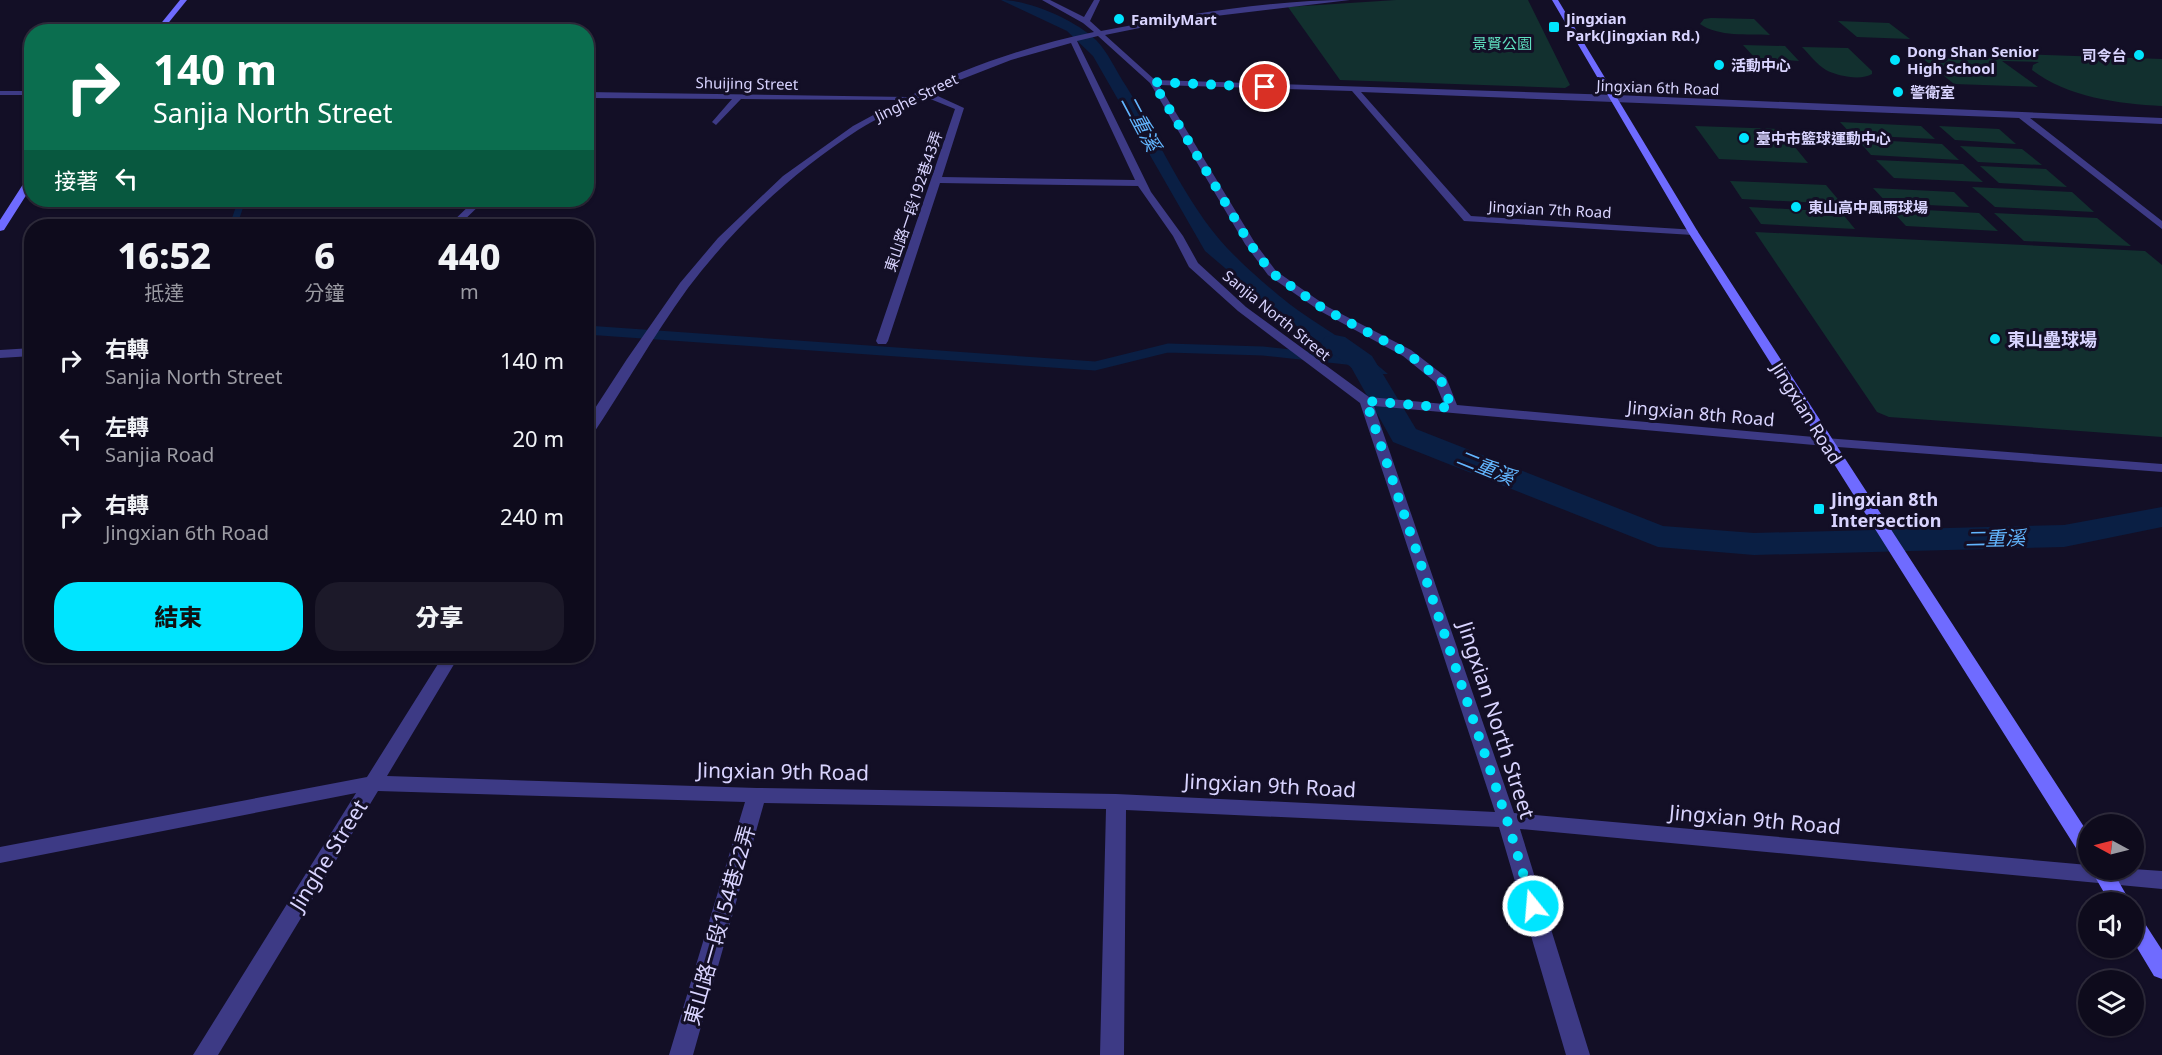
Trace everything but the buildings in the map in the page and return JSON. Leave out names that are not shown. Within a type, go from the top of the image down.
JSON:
[{"type":"street","points":[[163,24],[184,0]]},
{"type":"street","points":[[1045,0],[1086,21],[1101,32],[1153,82],[1250,244],[1272,273],[1324,309],[1407,353],[1441,380],[1452,408],[1366,401]]},
{"type":"street","points":[[1086,21],[1097,0]]},
{"type":"street","name":"Jinghe Street","points":[[594,422],[668,306],[722,240],[780,183],[817,154],[885,109],[981,67],[1101,32],[1203,14],[1311,1],[1347,0]]},
{"type":"street","name":"Jingxian Road","points":[[1555,0],[1616,98],[1693,232],[1860,497],[2078,834]]},
{"type":"street","name":"Sanjia North Street","points":[[1073,40],[1141,183],[1178,236],[1194,265],[1279,339],[1366,401]]},
{"type":"street","name":"Jingxian 6th Road","points":[[1153,82],[1616,98],[2162,122]]},
{"type":"street","name":"Jingxian 7th Road","points":[[1355,90],[1468,219],[1693,232]]},
{"type":"street","points":[[0,93],[24,93]]},
{"type":"street","name":"東山路一段192巷43弄","points":[[882,341],[960,108],[924,93]]},
{"type":"street","name":"Shuijing Street","points":[[594,94],[907,98]]},
{"type":"street","points":[[716,122],[739,96]]},
{"type":"street","points":[[2022,116],[2162,226]]},
{"type":"street","points":[[936,180],[1141,183]]},
{"type":"street","points":[[0,228],[24,190]]},
{"type":"street","points":[[460,219],[473,207]]},
{"type":"street","points":[[0,354],[24,352]]},
{"type":"street","name":"Jingxian North Street","points":[[1366,401],[1507,820],[1578,1055]]},
{"type":"street","name":"Jingxian 8th Road","points":[[1452,408],[1826,442],[2162,468]]},
{"type":"street","name":"Jinghe Street","points":[[204,1055],[447,663]]},
{"type":"street","name":"Jingxian 9th Road","points":[[0,855],[372,783],[757,795],[1116,802],[1507,820],[2078,870]]},
{"type":"street","name":"東山路一段154巷22弄","points":[[681,1055],[757,795]]},
{"type":"street","points":[[1112,1055],[1116,802]]},
{"type":"street","name":"Jingxian 9th Road","points":[[2144,878],[2162,880]]},
{"type":"street","points":[[2144,940],[2162,969]]},
{"type":"green space","name":"景賢公園","points":[[1396,0],[1528,0],[1570,85],[1565,88],[1340,80],[1288,7]]},
{"type":"green space","points":[[1704,19],[1754,19],[1770,35],[1724,33],[1700,24]]},
{"type":"green space","points":[[1838,21],[1889,23],[1910,39],[1857,37]]},
{"type":"green space","points":[[1743,45],[1785,46],[1799,61],[1755,58]]},
{"type":"green space","points":[[1802,47],[1848,48],[1872,71],[1872,74],[1856,77],[1831,72],[1819,65]]},
{"type":"green space","points":[[1958,52],[2162,59],[2162,106],[2111,101],[2077,93],[2061,87],[2032,70],[2033,65],[2039,62],[2002,61],[2038,87],[1954,84],[1921,57],[1967,59]]},
{"type":"green space","points":[[1840,122],[1921,126],[1935,139],[1852,135]]},
{"type":"green space","points":[[1695,126],[1780,129],[1808,163],[1719,159]]},
{"type":"green space","points":[[1939,126],[1999,129],[2016,144],[1955,140]]},
{"type":"green space","points":[[1857,139],[1942,144],[1959,160],[1871,155]]},
{"type":"green space","points":[[1960,146],[2022,149],[2042,165],[1978,162]]},
{"type":"green space","points":[[1876,160],[1963,164],[1983,182],[1894,178]]},
{"type":"green space","points":[[1980,166],[2046,169],[2067,187],[1999,183]]},
{"type":"green space","points":[[1730,181],[1826,185],[1842,204],[1742,199]]},
{"type":"green space","points":[[1972,187],[2072,192],[2094,212],[1995,207]]},
{"type":"green space","points":[[1873,188],[1954,192],[1969,207],[1887,203]]},
{"type":"green space","points":[[1749,207],[1841,212],[1855,229],[1761,224]]},
{"type":"green space","points":[[1889,208],[1979,213],[1998,231],[1906,226]]},
{"type":"green space","points":[[1994,213],[2097,218],[2131,246],[2024,241]]},
{"type":"green space","name":"東山壘球場","points":[[1755,232],[2145,251],[2162,265],[2162,437],[1889,417],[1877,412]]},
{"type":"water","name":"二重溪","points":[[1001,0],[1025,3],[1051,12],[1076,25],[1096,40],[1138,106],[1185,190],[1227,248],[1291,305],[1356,349],[1388,374],[1357,374],[1344,359],[1278,313],[1205,251],[1093,56],[1067,31]]},
{"type":"waterway","points":[[235,219],[240,207]]},
{"type":"waterway","points":[[594,331],[1095,366],[1168,348],[1263,351],[1356,361]]},
{"type":"waterway","name":"二重溪","points":[[1335,343],[1362,362],[1404,435],[1658,536],[1754,544],[2064,536],[2162,517]]},
{"type":"place","name":"FamilyMart","points":[[1119,19]]},
{"type":"place","name":"Jingxian Park(Jingxian Rd.)","points":[[1554,27]]},
{"type":"place","name":"司令台","points":[[2139,55]]},
{"type":"place","name":"Dong Shan Senior High School","points":[[1895,60]]},
{"type":"place","name":"活動中心","points":[[1719,65]]},
{"type":"place","name":"警衛室","points":[[1898,92]]},
{"type":"place","name":"臺中市籃球運動中心","points":[[1744,138]]},
{"type":"place","name":"東山高中風雨球場","points":[[1796,207]]},
{"type":"place","name":"東山壘球場","points":[[1995,339]]},
{"type":"place","name":"Jingxian 8th Intersection","points":[[1819,509]]},
{"type":"route","points":[[1265,87],[1153,82],[1250,244],[1272,273],[1324,309],[1407,353],[1441,380],[1452,408],[1366,401],[1507,820],[1533,906]]}]
